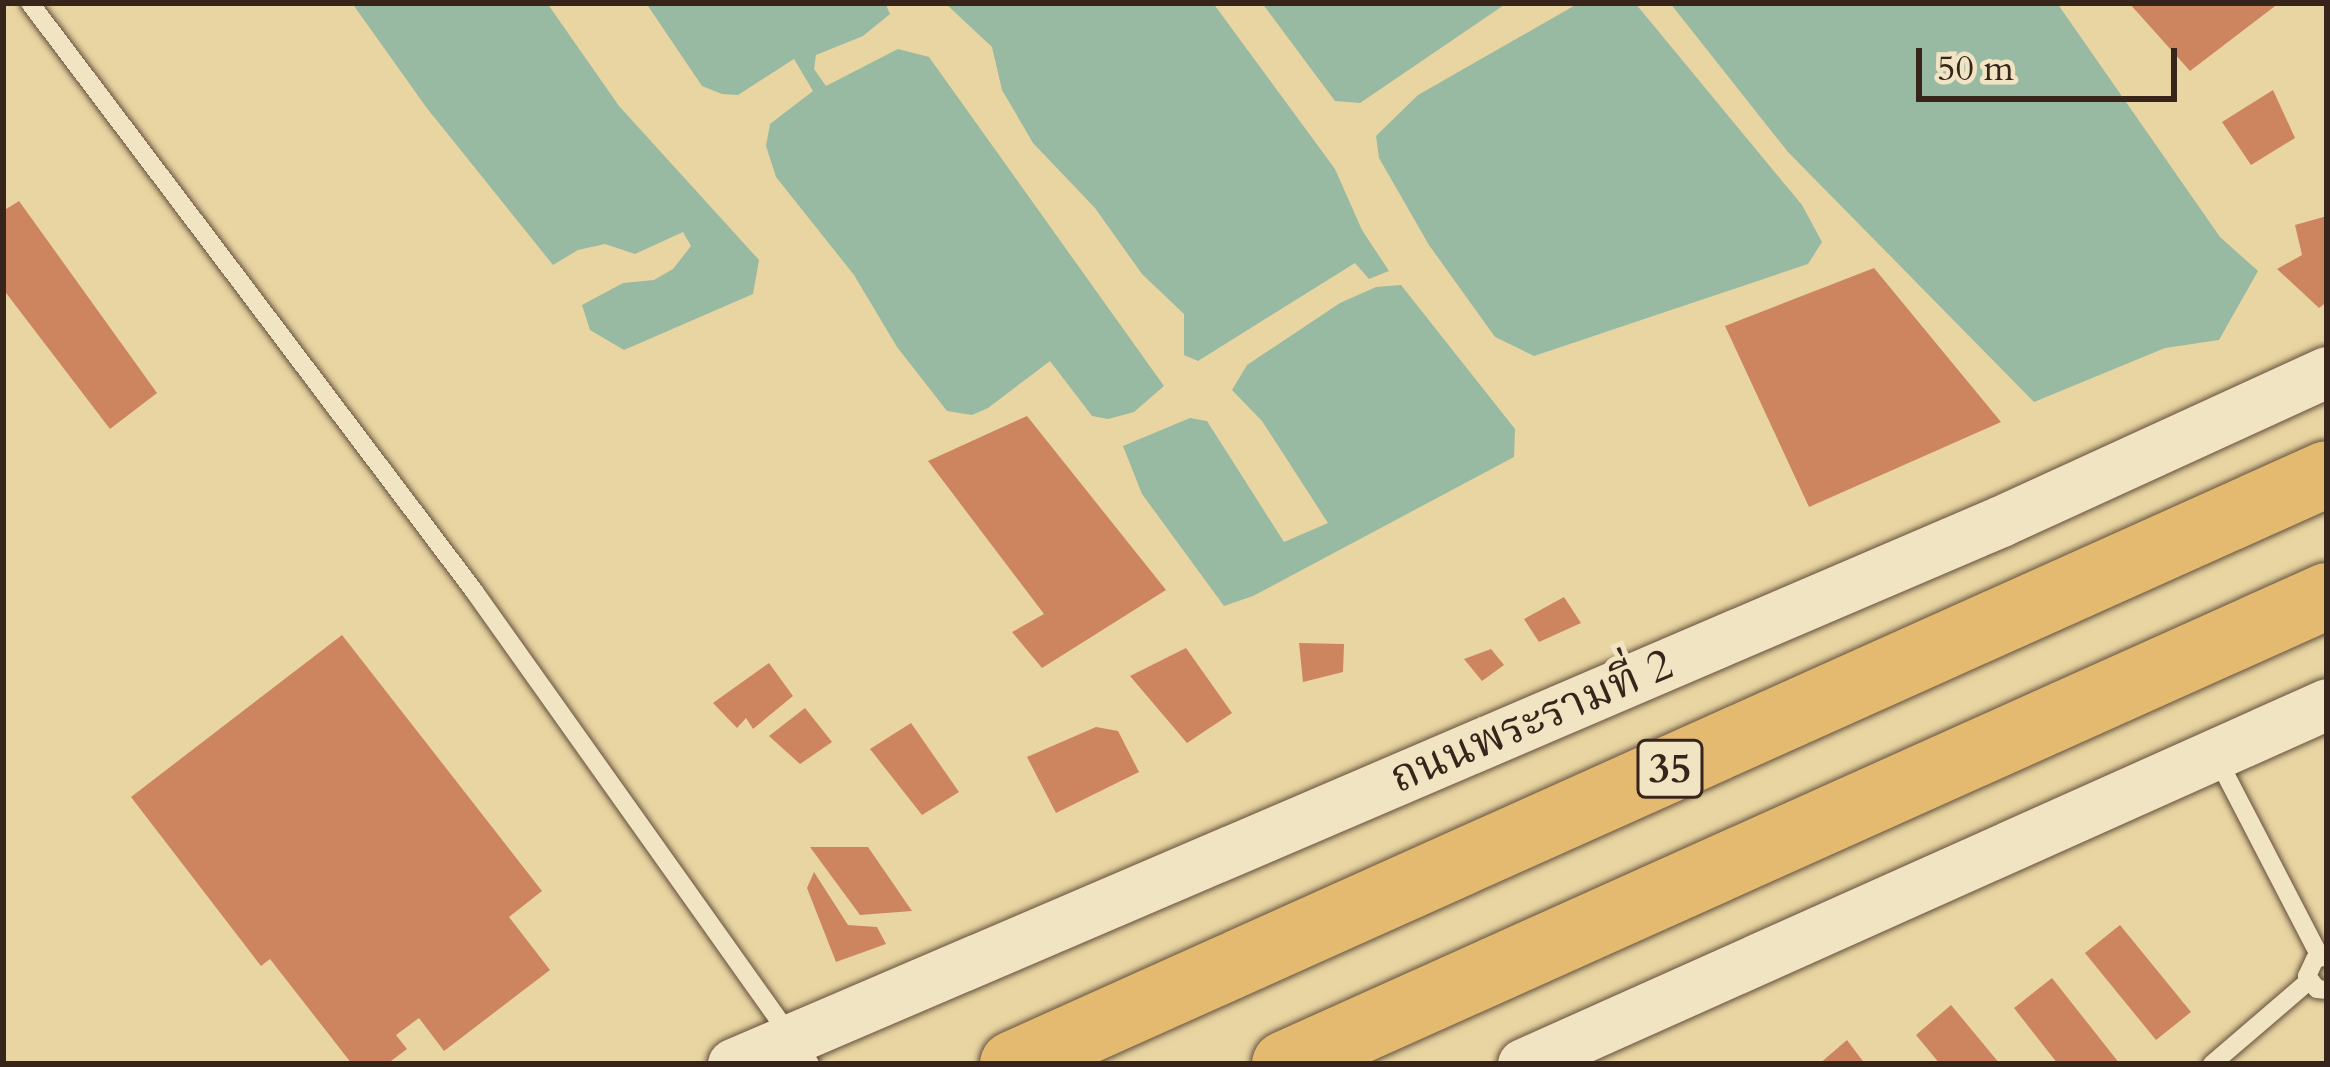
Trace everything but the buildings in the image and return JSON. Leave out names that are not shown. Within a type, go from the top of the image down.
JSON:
[{"type":"highway","name":"35","points":[[1013,1064],[2327,474]]},
{"type":"highway","name":"35","points":[[1286,1064],[2327,596]]},
{"type":"main road","name":"ถนนพระรามที่ 2","points":[[733,1064],[800,1050],[2327,372]]},
{"type":"main road","points":[[1523,1064],[2327,704]]},
{"type":"lane","points":[[29,3],[474,591],[800,1050]]},
{"type":"lane","points":[[2212,1064],[2318,985],[2308,966],[2323,956],[2215,754]]},
{"type":"shaded area","points":[[352,3],[547,3],[619,106],[759,260],[753,294],[624,350],[590,330],[582,305],[623,283],[654,280],[673,269],[691,246],[683,232],[635,254],[605,244],[578,250],[553,265],[426,107]]},
{"type":"shaded area","points":[[646,3],[885,3],[890,14],[863,36],[816,55],[814,69],[826,86],[898,49],[929,57],[1164,386],[1134,412],[1108,419],[1092,416],[1050,361],[988,408],[972,415],[947,411],[897,347],[854,275],[776,177],[766,146],[770,124],[813,91],[794,59],[738,95],[722,94],[702,86]]},
{"type":"shaded area","points":[[945,3],[1213,3],[1335,169],[1362,230],[1389,271],[1369,279],[1355,263],[1198,361],[1184,355],[1184,314],[1142,274],[1095,208],[1033,143],[1002,90],[992,47]]},
{"type":"shaded area","points":[[1262,3],[1507,3],[1360,103],[1335,101]]},
{"type":"shaded area","points":[[1579,3],[1635,3],[1802,205],[1822,242],[1808,264],[1534,356],[1495,337],[1429,245],[1379,158],[1376,136],[1418,95]]},
{"type":"shaded area","points":[[1670,3],[2057,3],[2220,237],[2258,271],[2219,340],[2165,348],[2034,402],[1788,152]]},
{"type":"shaded area","points":[[1401,285],[1515,429],[1514,457],[1253,596],[1224,606],[1142,494],[1123,446],[1190,418],[1207,421],[1284,542],[1328,523],[1262,421],[1232,390],[1247,365],[1340,303],[1376,287]]}]
